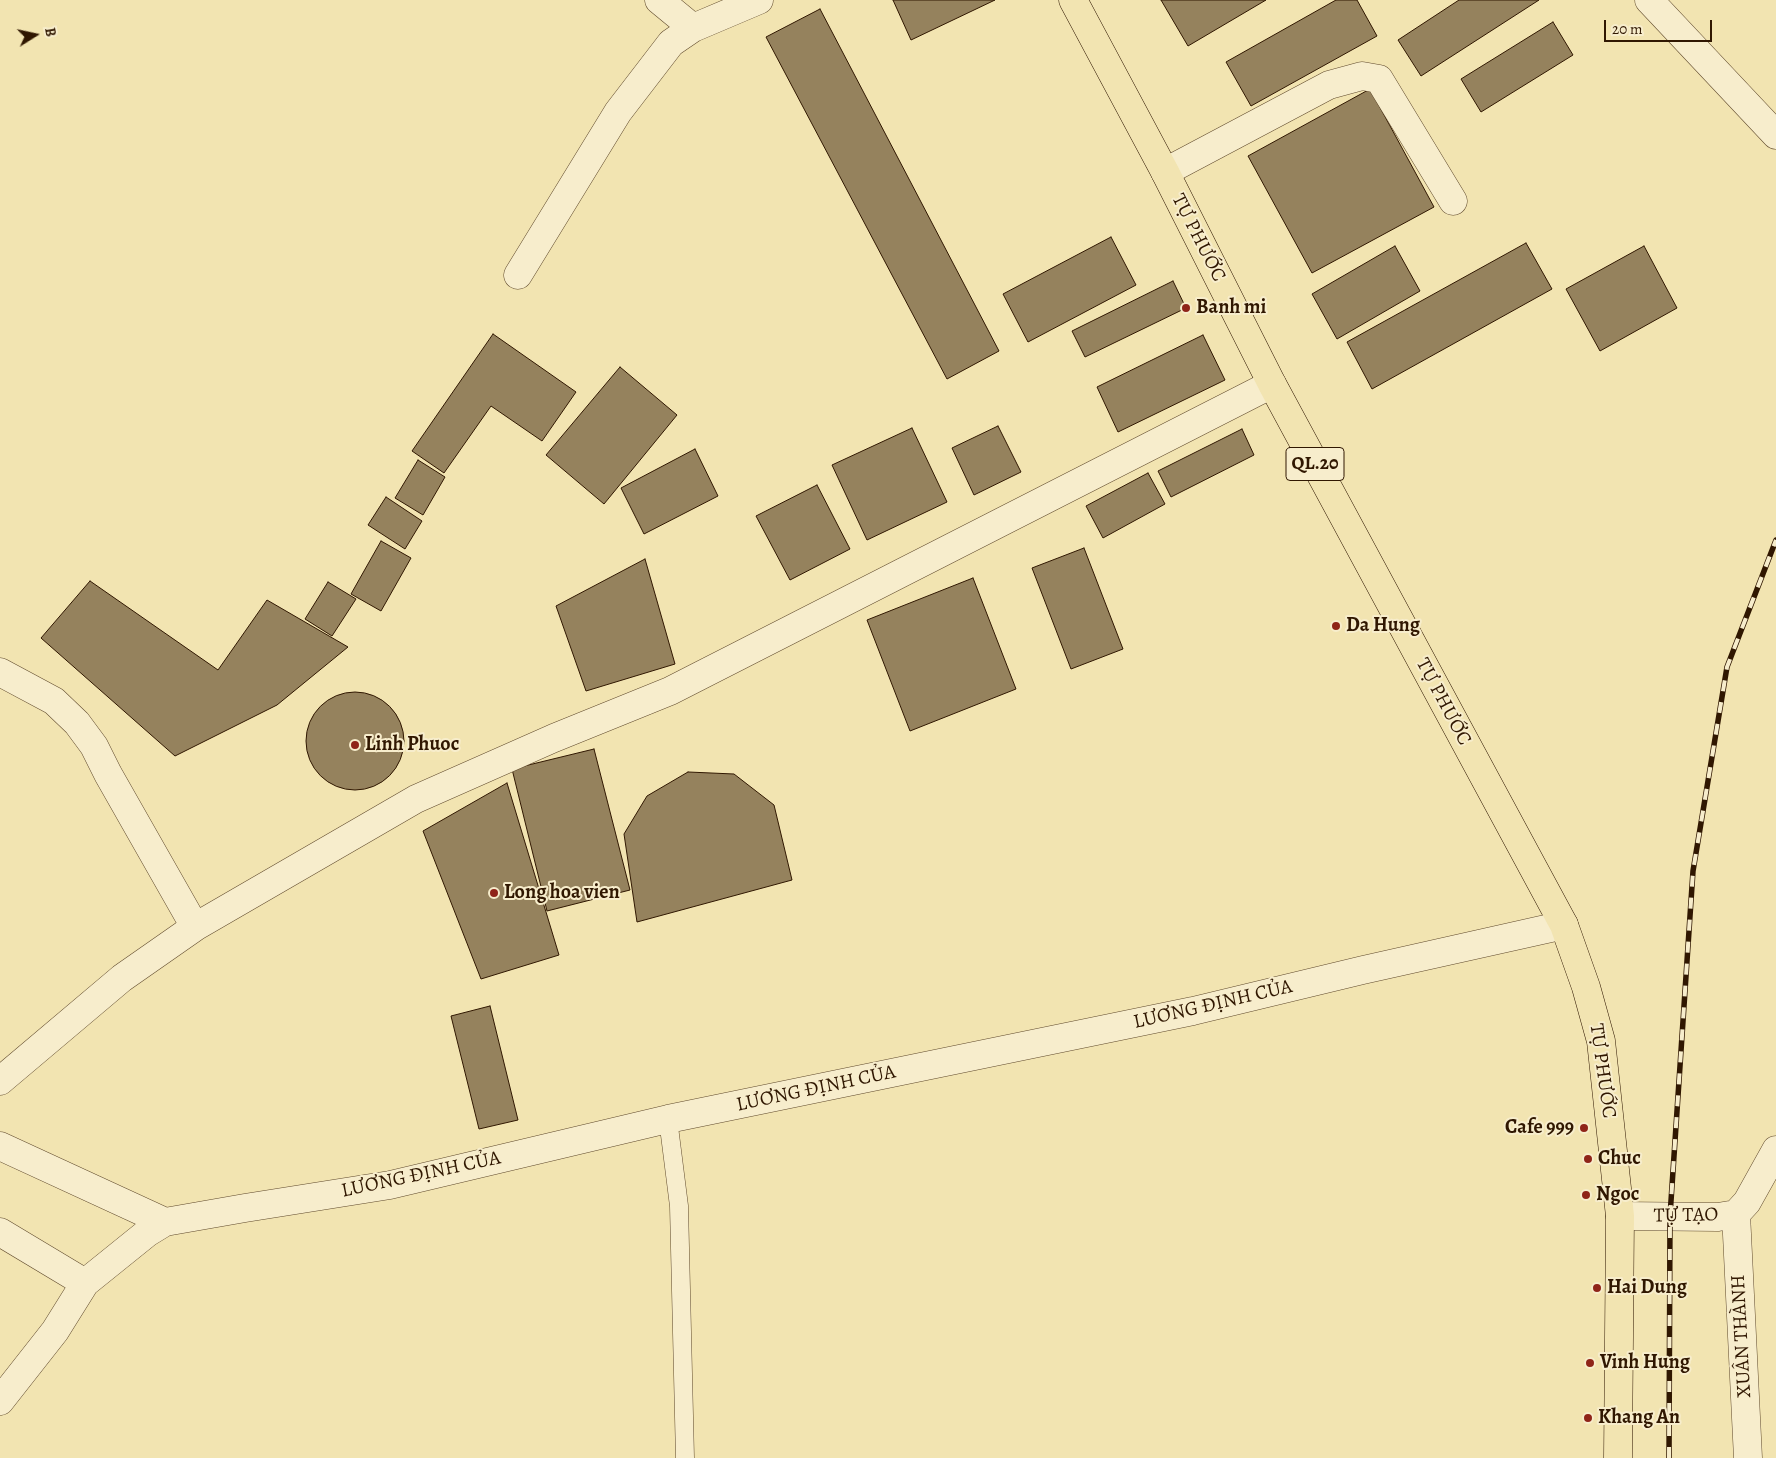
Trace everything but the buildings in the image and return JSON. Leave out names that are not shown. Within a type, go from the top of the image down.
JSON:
[{"type":"highway","name":"TỰ PHƯỚC","points":[[1073,0],[1165,172],[1272,384],[1564,925],[1586,987],[1601,1041],[1620,1216],[1618,1458]]},
{"type":"street","points":[[659,0],[693,28]]},
{"type":"street","points":[[518,275],[618,112],[671,43],[693,28],[759,0]]},
{"type":"street","points":[[1649,0],[1776,135]]},
{"type":"street","points":[[1165,172],[1329,85],[1362,76],[1379,79],[1453,201]]},
{"type":"street","points":[[0,1080],[122,978],[195,927],[416,799],[554,738],[670,691],[1272,384]]},
{"type":"street","points":[[0,672],[54,701],[78,723],[94,746],[195,927]]},
{"type":"street","name":"LƯƠNG ĐỊNH CỦA","points":[[0,1401],[55,1331],[85,1283],[147,1233],[165,1222],[390,1185],[668,1119],[1193,1011],[1363,970],[1564,925]]},
{"type":"street","points":[[0,1146],[165,1222]]},
{"type":"street","name":"TỰ TẠO","points":[[1620,1216],[1718,1217],[1736,1214],[1747,1202],[1776,1150]]},
{"type":"street","name":"XUÂN THÀNH","points":[[1736,1214],[1748,1458]]},
{"type":"street","points":[[0,1232],[85,1283]]},
{"type":"lane","points":[[668,1119],[679,1206],[685,1458]]},
{"type":"railway","points":[[1669,1458],[1670,1216],[1693,871],[1727,667],[1776,540]]},
{"type":"place","name":"Banh mi","points":[[1186,308]]},
{"type":"place","name":"Da Hung","points":[[1336,626]]},
{"type":"place","name":"Linh Phuoc","points":[[355,745]]},
{"type":"place","name":"Long hoa vien","points":[[494,893]]},
{"type":"place","name":"Cafe 999","points":[[1584,1128]]},
{"type":"place","name":"Chuc","points":[[1588,1159]]},
{"type":"place","name":"Ngoc","points":[[1586,1195]]},
{"type":"place","name":"Hai Dung","points":[[1597,1288]]},
{"type":"place","name":"Vinh Hung","points":[[1590,1363]]},
{"type":"place","name":"Khang An","points":[[1588,1418]]}]
